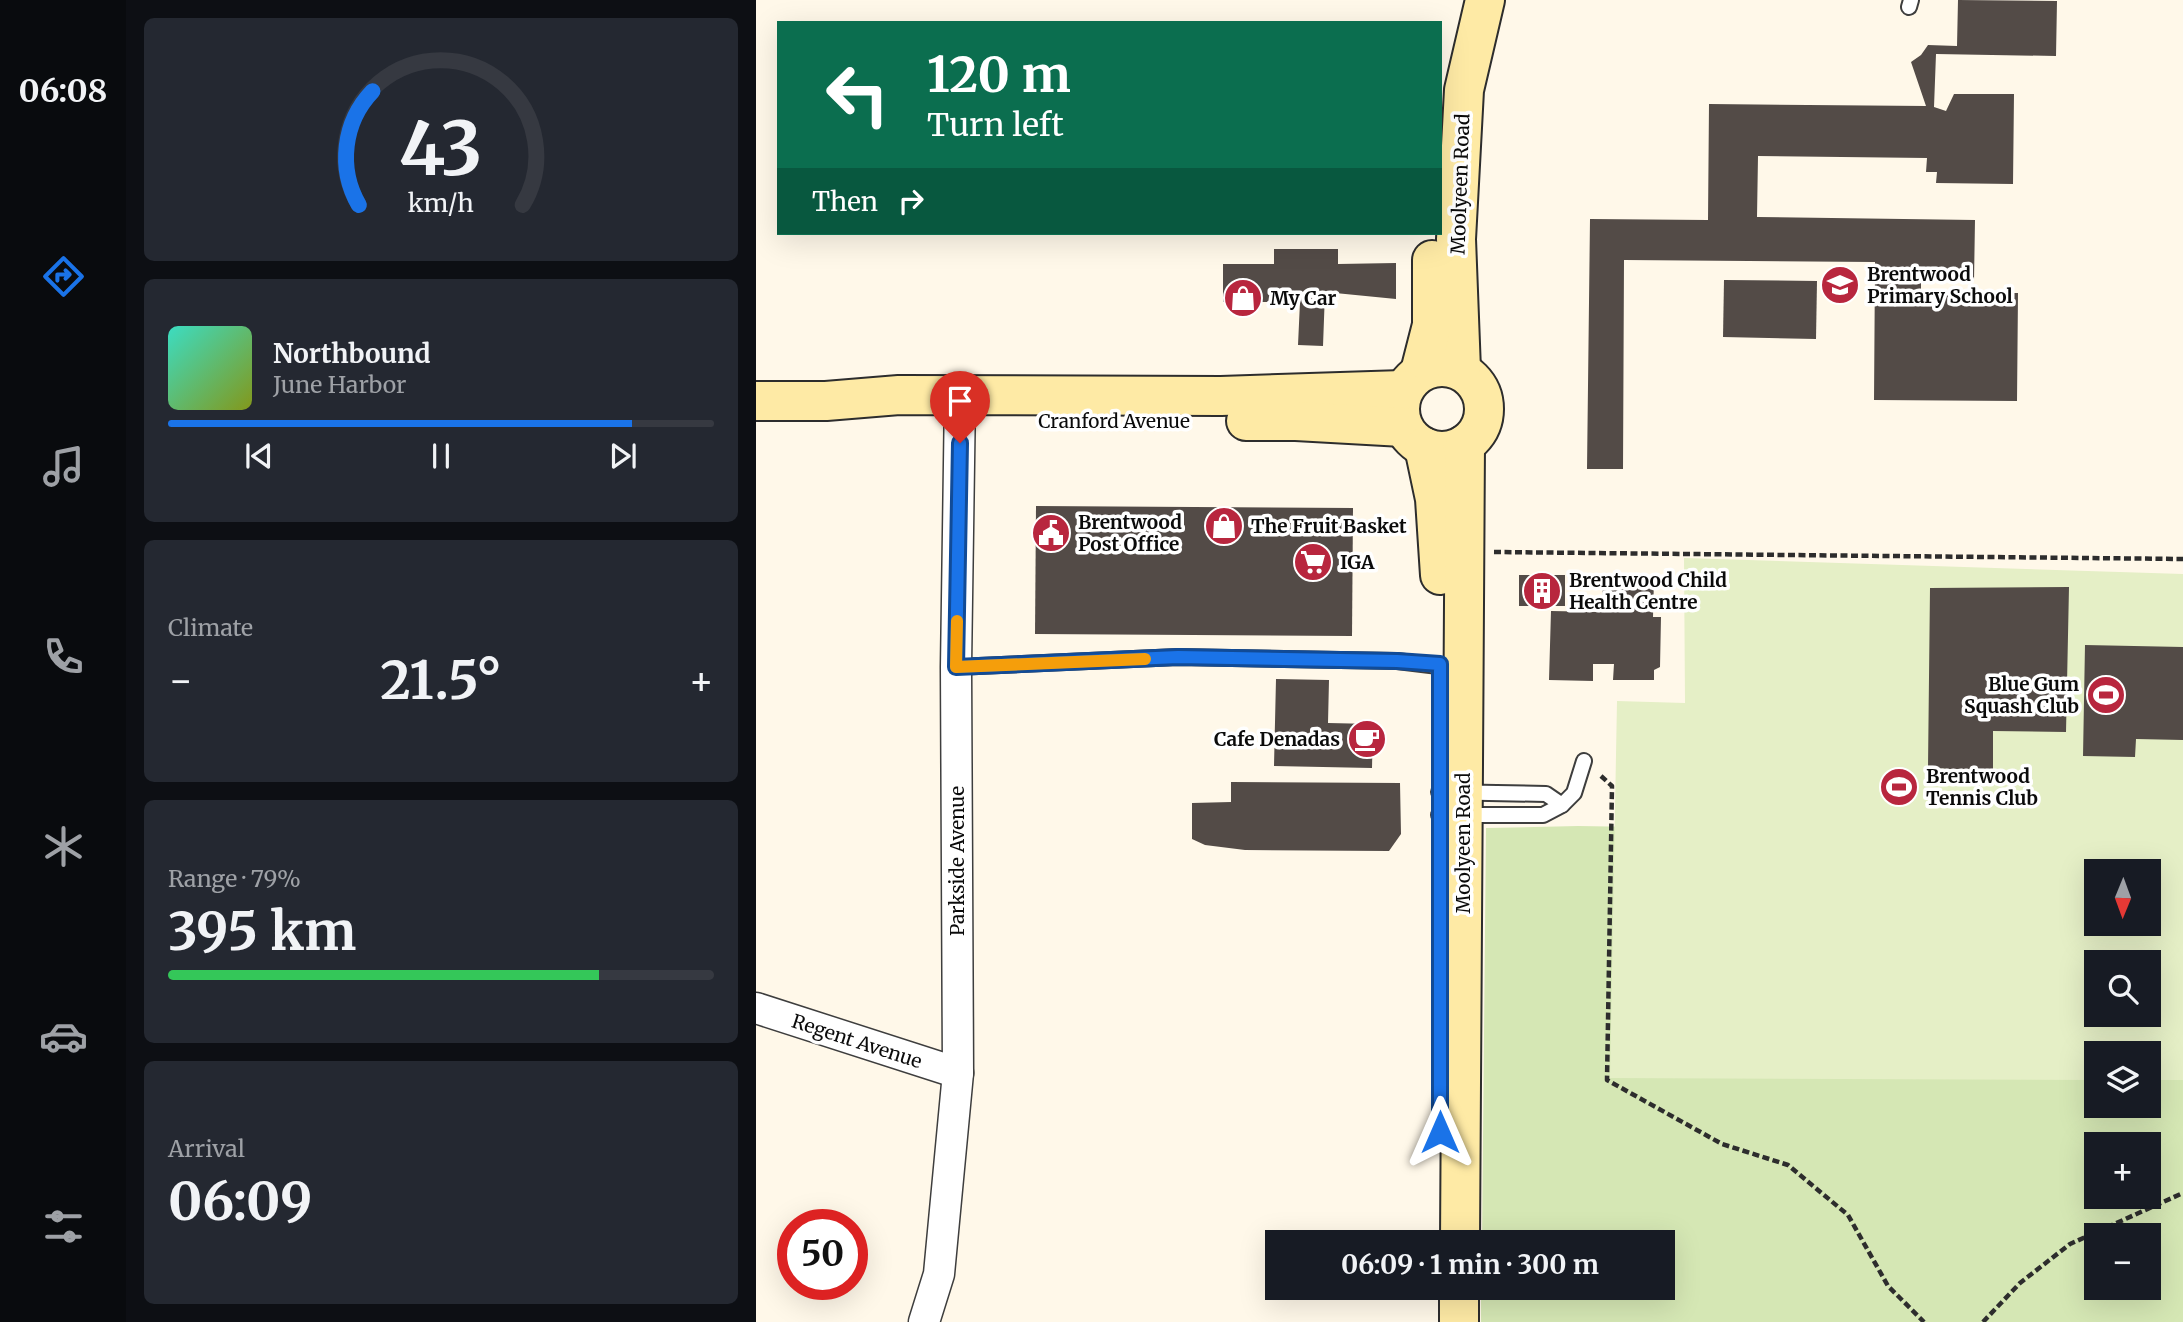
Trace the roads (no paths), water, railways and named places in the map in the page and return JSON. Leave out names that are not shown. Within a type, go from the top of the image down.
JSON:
[{"type":"main road","name":"Moolyeen Road","points":[[1442,95],[1461,0]]},
{"type":"main road","name":"Moolyeen Road","points":[[1461,370],[1457,239],[1464,90],[1485,0]]},
{"type":"main road","name":"Moolyeen Road","points":[[1433,235],[1432,325],[1413,409],[1435,499],[1452,667]]},
{"type":"main road","points":[[1432,367],[1461,370],[1473,380],[1481,392],[1484,406],[1483,421],[1476,434],[1465,444],[1452,450],[1438,451],[1413,409],[1432,367]]},
{"type":"main road","name":"Cranford Avenue","points":[[756,401],[826,401],[899,395],[960,409],[1234,396],[1413,409]]},
{"type":"main road","name":"Moolyeen Road","points":[[1440,1230],[1452,667],[1464,552],[1465,444]]},
{"type":"main road","name":"Moolyeen Road","points":[[1451,803],[1460,1230]]},
{"type":"main road","points":[[1440,1300],[1440,1322]]},
{"type":"main road","points":[[1459,1300],[1459,1322]]},
{"type":"street","name":"Parkside Avenue","points":[[924,1322],[939,1274],[958,1073],[956,667],[960,409]]},
{"type":"street","name":"Regent Avenue","points":[[756,1008],[958,1073]]},
{"type":"lane","points":[[956,667],[1178,657],[1397,661],[1452,667]]},
{"type":"lane","points":[[1451,803],[1543,815],[1562,805],[1574,793],[1584,761]]},
{"type":"lane","points":[[1451,803],[1546,794],[1562,805]]},
{"type":"place","name":"Brentwood Primary School","points":[[1840,285]]},
{"type":"place","name":"My Car","points":[[1243,298]]},
{"type":"place","name":"The Fruit Basket","points":[[1224,526]]},
{"type":"place","name":"Brentwood Post Office","points":[[1051,533]]},
{"type":"place","name":"IGA","points":[[1313,562]]},
{"type":"place","name":"Brentwood Child Health Centre","points":[[1542,591]]},
{"type":"place","name":"Blue Gum Squash Club","points":[[2106,695]]},
{"type":"place","name":"Cafe Denadas","points":[[1367,739]]},
{"type":"place","name":"Brentwood Tennis Club","points":[[1899,787]]}]
